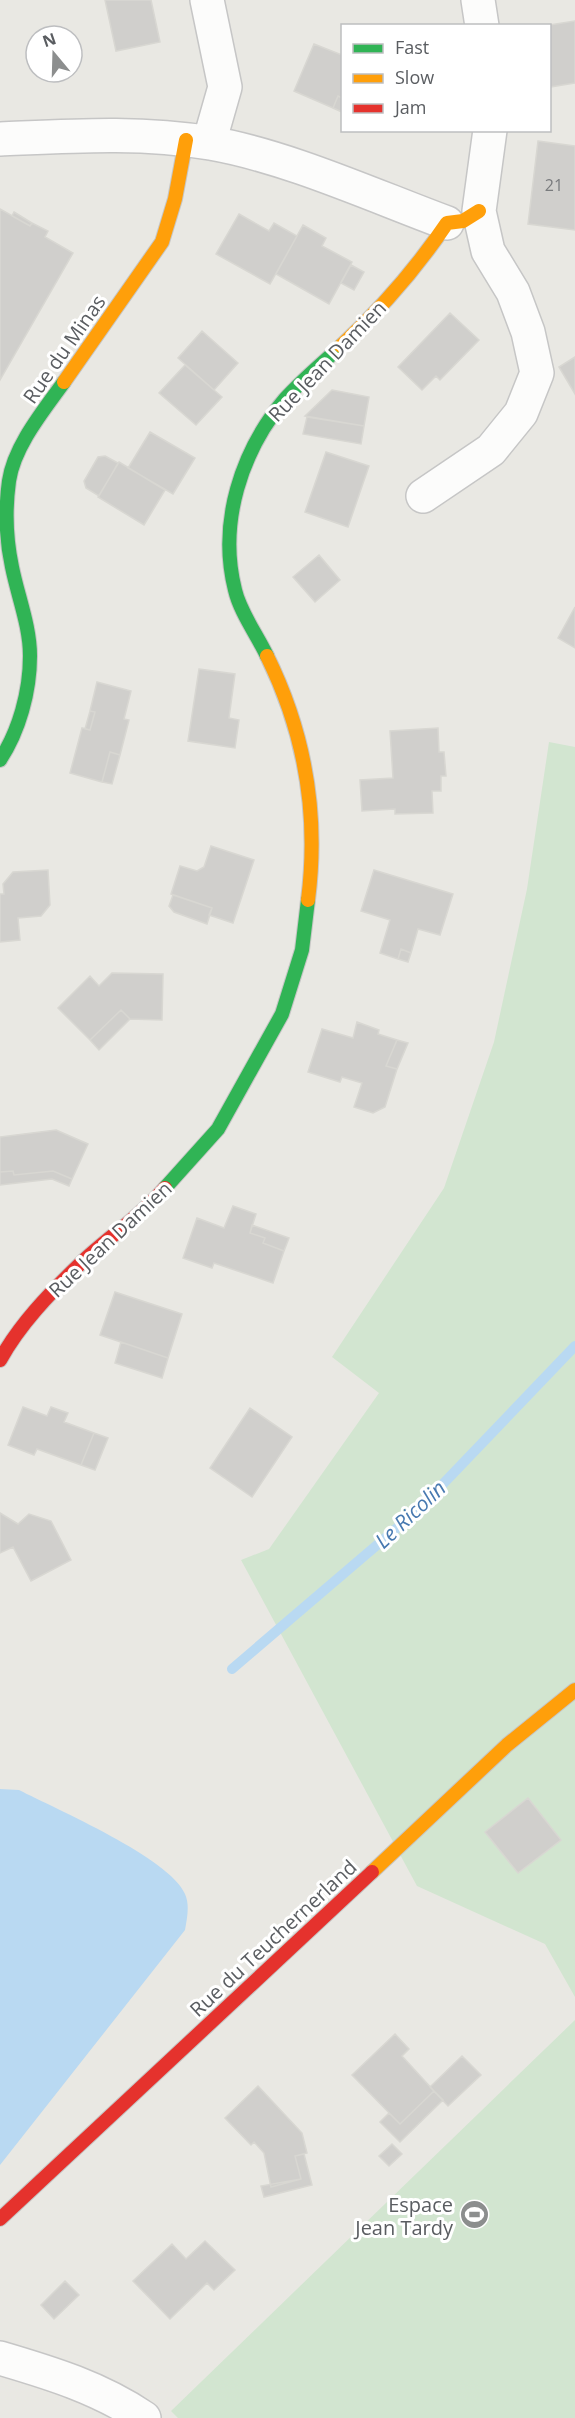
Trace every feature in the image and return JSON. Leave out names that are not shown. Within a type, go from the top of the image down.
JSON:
[{"type":"street","points":[[197,142],[225,87],[207,0]]},
{"type":"street","points":[[478,0],[482,24]]},
{"type":"street","points":[[423,496],[491,450],[521,413],[537,373],[528,332],[513,292],[488,251],[479,212],[490,132]]},
{"type":"street","points":[[0,139],[117,134],[197,142],[282,163],[447,224],[463,221],[479,212]]},
{"type":"street","name":"Rue du Minas","points":[[0,760],[11,743],[25,699],[30,656],[24,614],[12,568],[6,530],[9,479],[28,433],[162,242],[175,199],[197,142]]},
{"type":"street","name":"Rue Jean Damien","points":[[0,1360],[17,1330],[64,1280],[146,1210],[218,1129],[282,1014],[302,950],[310,887],[313,824],[306,764],[284,691],[235,591],[228,536],[239,478],[258,435],[286,398],[374,315],[419,265],[447,224]]},
{"type":"street","name":"Rue du Teuchernerland","points":[[0,2219],[507,1745],[575,1690]]},
{"type":"street","points":[[0,2358],[66,2377],[122,2403],[144,2418]]},
{"type":"green space","points":[[549,742],[575,747],[575,1997],[545,1944],[417,1886],[241,1560],[269,1549],[379,1393],[332,1357],[444,1188],[494,1042],[527,889]]},
{"type":"green space","name":"Espace Jean Tardy","points":[[575,2020],[575,2418],[178,2418],[171,2411]]},
{"type":"water","points":[[0,1789],[19,1790],[136,1850],[175,1880],[187,1898],[188,1907],[185,1930],[0,2165]]},
{"type":"building","points":[[105,0],[151,0],[160,42],[116,51]]},
{"type":"building","points":[[575,21],[575,83],[551,87],[551,25]]},
{"type":"building","points":[[314,44],[341,55],[341,98],[338,96],[333,108],[294,91]]},
{"type":"building","points":[[338,96],[341,98],[341,112],[333,108]]},
{"type":"building","points":[[538,141],[575,146],[575,230],[528,224]]},
{"type":"building","points":[[0,209],[30,226],[32,223],[48,231],[45,237],[73,253],[0,380]]},
{"type":"building","points":[[14,212],[32,223],[30,226],[12,216]]},
{"type":"building","points":[[239,214],[269,231],[274,223],[297,236],[270,284],[216,254]]},
{"type":"building","points":[[303,225],[326,238],[322,246],[352,262],[329,304],[276,274]]},
{"type":"building","points":[[351,265],[364,272],[354,290],[341,283]]},
{"type":"building","points":[[450,313],[479,340],[440,380],[436,376],[422,390],[398,367]]},
{"type":"building","points":[[202,331],[238,363],[214,390],[178,358]]},
{"type":"building","points":[[575,357],[575,394],[559,367]]},
{"type":"building","points":[[185,365],[222,397],[196,425],[159,393]]},
{"type":"building","points":[[332,390],[369,397],[364,426],[305,416]]},
{"type":"building","points":[[307,417],[364,426],[361,444],[303,434]]},
{"type":"building","points":[[150,432],[195,458],[173,494],[128,468]]},
{"type":"building","points":[[326,452],[369,466],[348,527],[305,512]]},
{"type":"building","points":[[105,456],[118,463],[99,496],[86,488],[84,481],[98,457]]},
{"type":"building","points":[[119,462],[165,490],[144,525],[98,497]]},
{"type":"building","points":[[319,555],[340,580],[315,602],[293,577]]},
{"type":"building","points":[[575,607],[575,648],[558,638]]},
{"type":"building","points":[[199,669],[235,674],[229,718],[239,720],[235,748],[188,741]]},
{"type":"building","points":[[97,682],[131,691],[124,719],[129,720],[120,755],[110,752],[102,782],[70,773],[82,728],[90,730],[95,712],[90,711]]},
{"type":"building","points":[[90,711],[95,712],[90,730],[85,729]]},
{"type":"building","points":[[438,728],[439,752],[444,752],[446,776],[441,776],[441,791],[432,791],[433,813],[395,814],[395,809],[362,811],[360,780],[393,778],[390,731]]},
{"type":"building","points":[[110,752],[120,755],[112,784],[102,782]]},
{"type":"building","points":[[211,846],[254,860],[233,923],[209,915],[212,908],[171,894],[180,866],[197,871],[204,867]]},
{"type":"building","points":[[48,870],[50,905],[41,916],[18,918],[20,940],[0,942],[0,894],[4,894],[3,884],[13,872]]},
{"type":"building","points":[[374,870],[453,894],[440,935],[418,929],[411,953],[401,949],[398,959],[380,953],[390,920],[361,911]]},
{"type":"building","points":[[173,895],[212,908],[207,924],[174,912],[169,906]]},
{"type":"building","points":[[401,949],[411,953],[408,962],[398,959]]},
{"type":"building","points":[[112,973],[163,974],[162,1020],[130,1019],[121,1010],[90,1040],[58,1008],[90,976],[99,986]]},
{"type":"building","points":[[121,1010],[130,1019],[99,1050],[90,1040]]},
{"type":"building","points":[[357,1022],[379,1030],[378,1034],[397,1040],[386,1066],[397,1069],[385,1107],[373,1113],[354,1107],[362,1083],[342,1077],[340,1082],[308,1072],[322,1029],[353,1038]]},
{"type":"building","points":[[397,1040],[408,1043],[397,1069],[386,1066]]},
{"type":"building","points":[[56,1130],[88,1144],[72,1179],[53,1171],[14,1175],[13,1171],[0,1172],[0,1137]]},
{"type":"building","points":[[13,1171],[14,1175],[53,1171],[72,1179],[69,1186],[52,1179],[0,1185],[0,1172]]},
{"type":"building","points":[[233,1206],[256,1214],[250,1233],[265,1238],[263,1243],[284,1251],[273,1283],[214,1263],[212,1268],[183,1258],[197,1218],[224,1228]]},
{"type":"building","points":[[252,1225],[289,1238],[284,1251],[263,1243],[265,1238],[250,1233]]},
{"type":"building","points":[[115,1292],[182,1314],[168,1358],[100,1335]]},
{"type":"building","points":[[121,1342],[168,1358],[162,1378],[115,1363]]},
{"type":"building","points":[[23,1407],[47,1416],[51,1407],[68,1413],[64,1422],[94,1433],[81,1465],[37,1449],[34,1455],[8,1445]]},
{"type":"building","points":[[250,1408],[292,1437],[252,1497],[210,1468]]},
{"type":"building","points":[[94,1433],[108,1438],[95,1470],[81,1465]]},
{"type":"building","points":[[0,1513],[18,1524],[29,1514],[51,1521],[71,1560],[31,1581],[13,1547],[0,1553]]},
{"type":"building","points":[[528,1798],[561,1840],[518,1873],[485,1832]]},
{"type":"building","points":[[395,2034],[409,2049],[402,2056],[434,2091],[400,2124],[352,2075]]},
{"type":"building","points":[[462,2056],[481,2075],[448,2106],[430,2087]]},
{"type":"building","points":[[258,2086],[302,2133],[307,2153],[295,2156],[301,2179],[271,2187],[264,2153],[254,2142],[251,2145],[225,2118]]},
{"type":"building","points":[[434,2091],[443,2100],[400,2142],[380,2122],[389,2113],[400,2124]]},
{"type":"building","points":[[392,2144],[402,2154],[389,2166],[379,2156]]},
{"type":"building","points":[[304,2154],[312,2185],[264,2197],[261,2186],[301,2179],[295,2156]]},
{"type":"building","points":[[205,2241],[235,2270],[214,2290],[207,2283],[170,2319],[133,2281],[172,2244],[186,2259]]},
{"type":"building","points":[[65,2281],[79,2295],[54,2319],[41,2305]]},
{"type":"waterway","name":"Le Ricolin","points":[[232,1669],[418,1510],[575,1346]]},
{"type":"traffic: fast","points":[[267,656],[241,607],[230,565],[229,539],[237,489],[256,441],[270,419],[305,378],[341,346]]},
{"type":"traffic: fast","points":[[0,760],[13,737],[22,711],[26,697],[30,656],[26,623],[8,546],[9,481],[23,442],[64,382]]},
{"type":"traffic: fast","points":[[165,1188],[218,1129],[282,1014],[302,950],[308,900]]},
{"type":"traffic: slow","points":[[64,382],[162,242],[175,199],[186,140]]},
{"type":"traffic: slow","points":[[341,346],[398,288],[447,223],[463,221],[479,211]]},
{"type":"traffic: slow","points":[[267,656],[291,715],[306,775],[312,836],[308,900]]},
{"type":"traffic: slow","points":[[372,1872],[507,1745],[575,1690]]},
{"type":"traffic: jam","points":[[0,1360],[26,1322],[57,1287],[90,1255],[145,1209],[165,1188]]},
{"type":"traffic: jam","points":[[0,2219],[372,1872]]},
{"type":"place","name":"Espace Jean Tardy","points":[[474,2215]]}]
